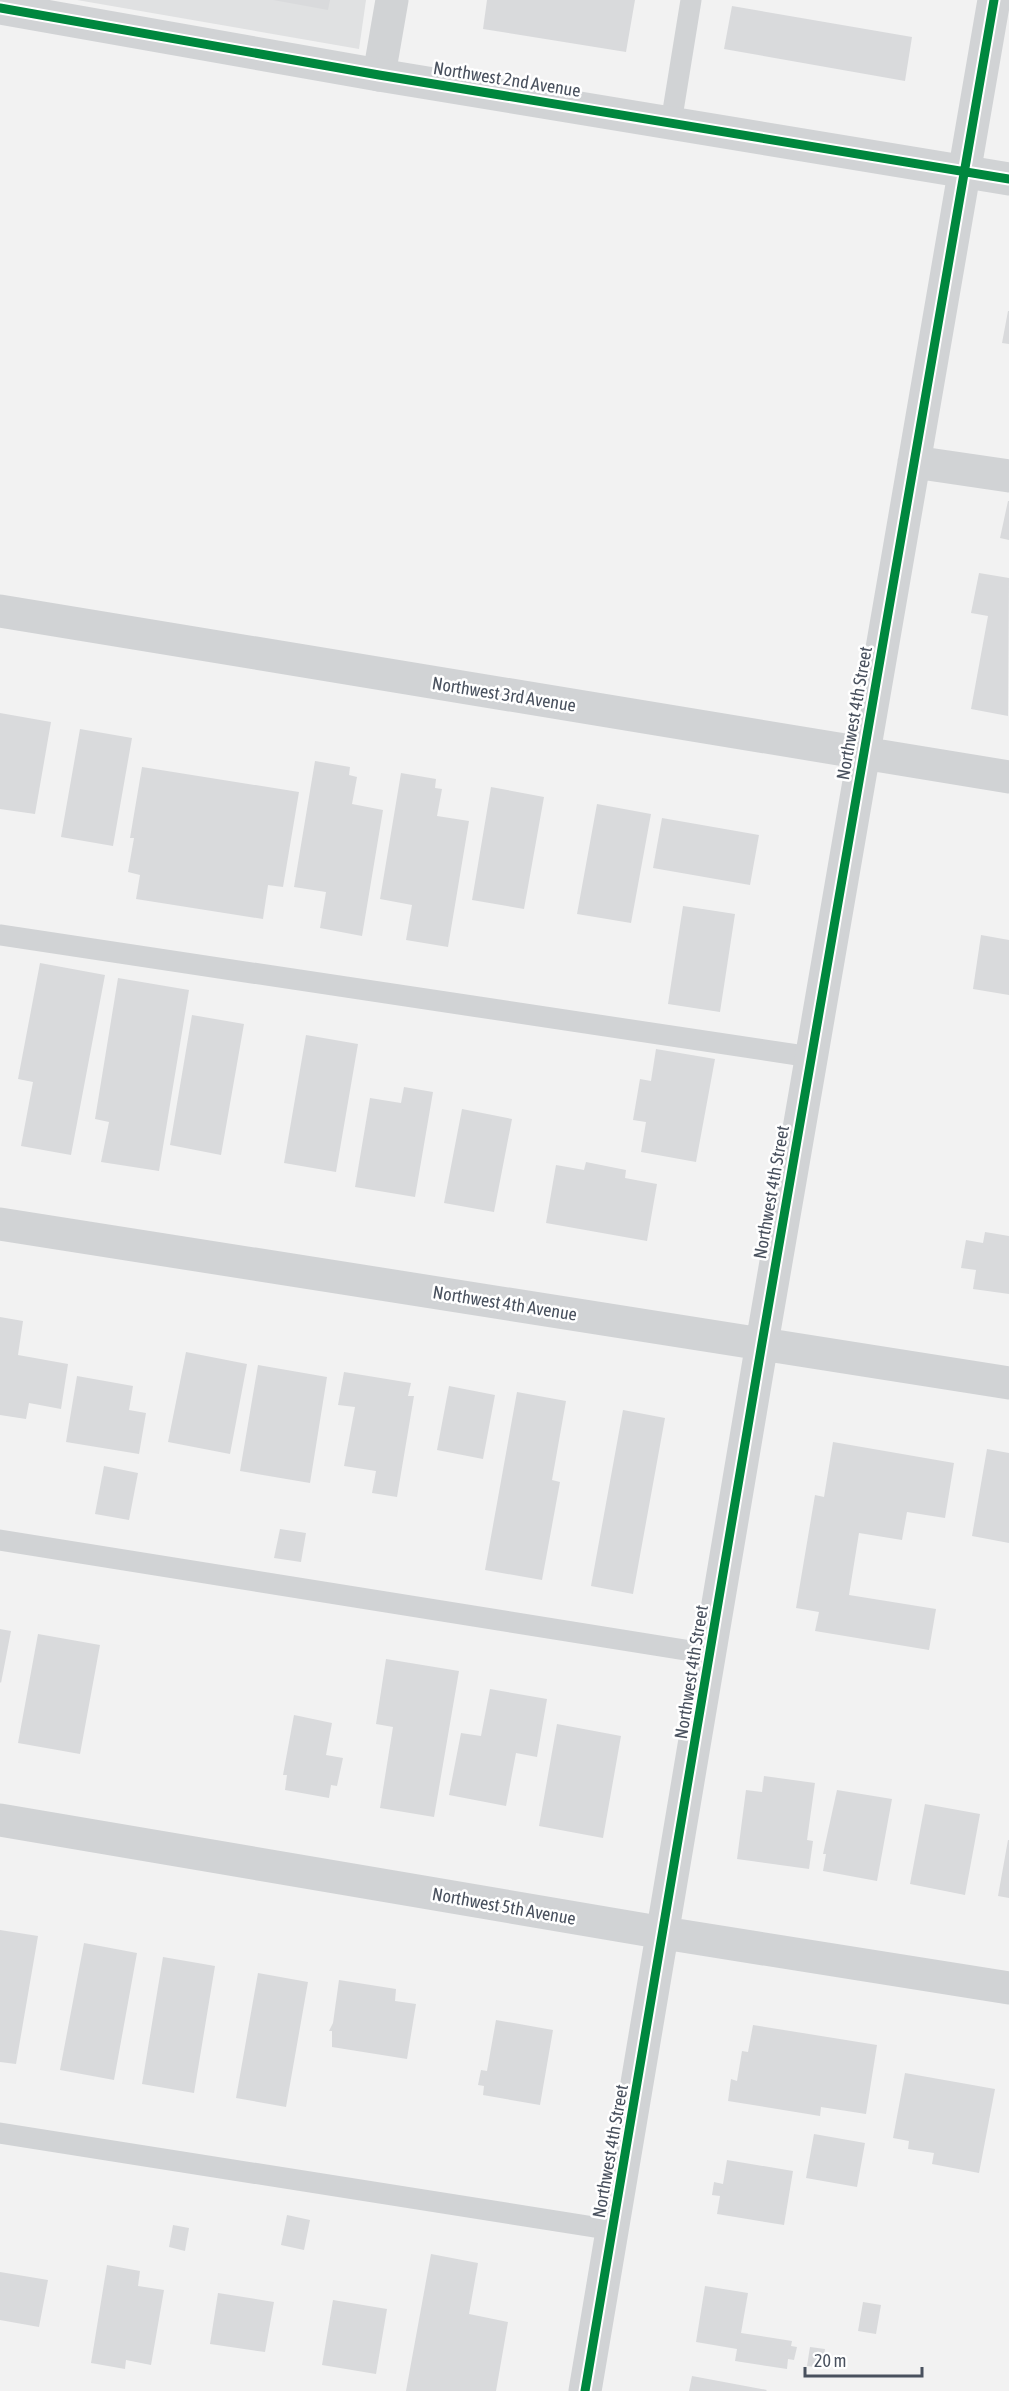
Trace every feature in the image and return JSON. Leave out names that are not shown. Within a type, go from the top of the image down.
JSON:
[{"type":"street","points":[[379,75],[392,0]]},
{"type":"street","name":"Northwest 4th Street","points":[[585,2391],[762,1343],[994,0]]},
{"type":"street","name":"Northwest 2nd Avenue","points":[[0,8],[379,75],[1009,179]]},
{"type":"street","points":[[914,462],[1009,476]]},
{"type":"street","name":"Northwest 3rd Avenue","points":[[0,611],[1009,777]]},
{"type":"street","name":"Northwest 4th Avenue","points":[[0,1224],[1009,1383]]},
{"type":"street","name":"Northwest 5th Avenue","points":[[0,1820],[664,1933],[1009,1988]]},
{"type":"lane","points":[[671,123],[691,0]]},
{"type":"lane","points":[[0,935],[811,1057]]},
{"type":"lane","points":[[0,1540],[711,1654]]},
{"type":"lane","points":[[0,2133],[613,2230]]},
{"type":"shaded area","points":[[77,0],[366,0],[359,49]]},
{"type":"building","points":[[273,0],[330,0],[328,10]]},
{"type":"building","points":[[487,0],[635,0],[626,52],[483,29]]},
{"type":"building","points":[[732,6],[912,37],[905,81],[724,49]]},
{"type":"building","points":[[1009,311],[1009,344],[1002,343]]},
{"type":"building","points":[[1009,501],[1009,540],[1000,538]]},
{"type":"building","points":[[979,573],[1009,578],[1008,716],[971,709],[988,616],[971,613]]},
{"type":"building","points":[[0,713],[51,722],[35,814],[0,809]]},
{"type":"building","points":[[80,729],[132,738],[113,846],[61,837]]},
{"type":"building","points":[[315,761],[350,767],[349,775],[357,777],[352,804],[383,810],[362,936],[320,928],[326,892],[294,887]]},
{"type":"building","points":[[142,767],[299,792],[283,887],[268,885],[263,919],[136,899],[140,875],[128,872],[134,838],[130,838]]},
{"type":"building","points":[[401,773],[436,779],[435,788],[442,789],[437,816],[469,821],[448,947],[406,940],[412,905],[380,899]]},
{"type":"building","points":[[491,787],[544,797],[524,909],[472,900]]},
{"type":"building","points":[[597,804],[651,814],[631,923],[577,914]]},
{"type":"building","points":[[662,818],[759,835],[750,885],[653,868]]},
{"type":"building","points":[[683,906],[735,914],[720,1012],[668,1004]]},
{"type":"building","points":[[981,935],[1009,940],[1009,995],[973,989]]},
{"type":"building","points":[[40,963],[105,975],[71,1155],[21,1146],[33,1082],[18,1079]]},
{"type":"building","points":[[118,978],[189,990],[159,1171],[101,1162],[109,1122],[95,1119]]},
{"type":"building","points":[[192,1015],[244,1024],[221,1155],[170,1145]]},
{"type":"building","points":[[306,1035],[358,1044],[336,1172],[284,1163]]},
{"type":"building","points":[[656,1049],[715,1059],[696,1162],[641,1152],[646,1122],[633,1120],[640,1079],[651,1081]]},
{"type":"building","points":[[404,1087],[433,1092],[415,1197],[355,1187],[370,1098],[401,1103]]},
{"type":"building","points":[[462,1109],[512,1119],[494,1212],[444,1203]]},
{"type":"building","points":[[586,1162],[626,1170],[625,1178],[657,1184],[647,1241],[546,1223],[556,1165],[584,1170]]},
{"type":"building","points":[[985,1232],[1009,1236],[1009,1294],[973,1289],[976,1270],[961,1268],[966,1240],[983,1243]]},
{"type":"building","points":[[0,1317],[23,1321],[18,1355],[68,1364],[61,1409],[29,1403],[26,1419],[0,1415]]},
{"type":"building","points":[[186,1352],[247,1364],[230,1454],[168,1442]]},
{"type":"building","points":[[258,1365],[327,1377],[310,1483],[240,1471]]},
{"type":"building","points":[[344,1372],[411,1383],[408,1396],[414,1396],[397,1497],[372,1493],[376,1471],[344,1466],[355,1407],[338,1405]]},
{"type":"building","points":[[77,1376],[133,1386],[129,1410],[146,1413],[139,1454],[66,1442]]},
{"type":"building","points":[[449,1386],[495,1395],[483,1459],[437,1450]]},
{"type":"building","points":[[517,1392],[566,1401],[552,1480],[560,1482],[542,1580],[485,1570]]},
{"type":"building","points":[[623,1410],[665,1418],[633,1594],[591,1586]]},
{"type":"building","points":[[833,1442],[954,1463],[945,1518],[907,1512],[902,1540],[859,1533],[849,1595],[936,1609],[929,1650],[815,1631],[819,1612],[796,1608],[815,1495],[824,1497]]},
{"type":"building","points":[[987,1449],[1009,1453],[1009,1543],[972,1536]]},
{"type":"building","points":[[104,1466],[138,1473],[129,1520],[95,1514]]},
{"type":"building","points":[[280,1529],[306,1533],[301,1562],[274,1558]]},
{"type":"building","points":[[0,1629],[11,1631],[1,1683],[0,1682]]},
{"type":"building","points":[[38,1634],[100,1645],[80,1754],[18,1743]]},
{"type":"building","points":[[386,1659],[459,1671],[434,1817],[380,1808],[393,1727],[376,1724]]},
{"type":"building","points":[[490,1689],[547,1699],[537,1757],[516,1753],[506,1806],[449,1795],[461,1733],[481,1736]]},
{"type":"building","points":[[294,1715],[332,1723],[326,1755],[343,1758],[337,1786],[331,1785],[329,1798],[285,1790],[287,1775],[283,1775]]},
{"type":"building","points":[[557,1724],[621,1736],[603,1838],[539,1826]]},
{"type":"building","points":[[764,1776],[815,1783],[807,1840],[813,1841],[809,1869],[737,1859],[746,1790],[762,1792]]},
{"type":"building","points":[[837,1790],[892,1799],[877,1881],[823,1871],[826,1854],[823,1854]]},
{"type":"building","points":[[925,1804],[980,1814],[965,1895],[910,1884]]},
{"type":"building","points":[[1009,1840],[1009,1898],[998,1896]]},
{"type":"building","points":[[0,1930],[38,1936],[16,2064],[0,2062]]},
{"type":"building","points":[[84,1943],[137,1953],[114,2080],[60,2070]]},
{"type":"building","points":[[163,1957],[215,1966],[194,2093],[142,2084]]},
{"type":"building","points":[[258,1973],[308,1982],[286,2107],[236,2098]]},
{"type":"building","points":[[339,1980],[396,1989],[395,2001],[416,2004],[407,2059],[332,2047],[332,2031],[329,2031],[333,2023]]},
{"type":"building","points":[[496,2020],[553,2030],[540,2105],[483,2095],[484,2086],[478,2085],[481,2070],[487,2071]]},
{"type":"building","points":[[753,2025],[877,2045],[866,2114],[821,2107],[820,2116],[728,2101],[731,2079],[737,2081],[742,2051],[748,2052]]},
{"type":"building","points":[[905,2073],[995,2089],[979,2173],[932,2164],[934,2153],[908,2149],[909,2141],[893,2138]]},
{"type":"building","points":[[814,2134],[865,2143],[857,2187],[806,2178]]},
{"type":"building","points":[[727,2160],[793,2171],[784,2225],[717,2214],[720,2196],[712,2195],[714,2182],[723,2184]]},
{"type":"building","points":[[287,2215],[310,2220],[304,2250],[281,2245]]},
{"type":"building","points":[[173,2225],[189,2228],[185,2251],[169,2247]]},
{"type":"building","points":[[431,2254],[478,2263],[469,2314],[508,2322],[496,2391],[406,2391]]},
{"type":"building","points":[[107,2265],[140,2271],[138,2286],[164,2290],[151,2365],[126,2360],[125,2369],[91,2363]]},
{"type":"building","points":[[0,2272],[48,2280],[39,2327],[0,2320]]},
{"type":"building","points":[[705,2286],[748,2293],[741,2333],[792,2341],[791,2346],[797,2347],[794,2360],[788,2359],[787,2369],[735,2361],[737,2349],[696,2342]]},
{"type":"building","points":[[218,2293],[274,2302],[265,2352],[210,2344]]},
{"type":"building","points":[[333,2300],[387,2309],[376,2374],[322,2365]]},
{"type":"building","points":[[863,2302],[881,2305],[876,2334],[858,2331]]},
{"type":"building","points":[[810,2347],[825,2349],[822,2368],[807,2366]]},
{"type":"building","points":[[692,2376],[767,2390],[689,2391]]},
{"type":"cycle path","points":[[585,2391],[762,1343],[994,0]]},
{"type":"cycle path","points":[[0,8],[379,75],[1009,179]]}]
